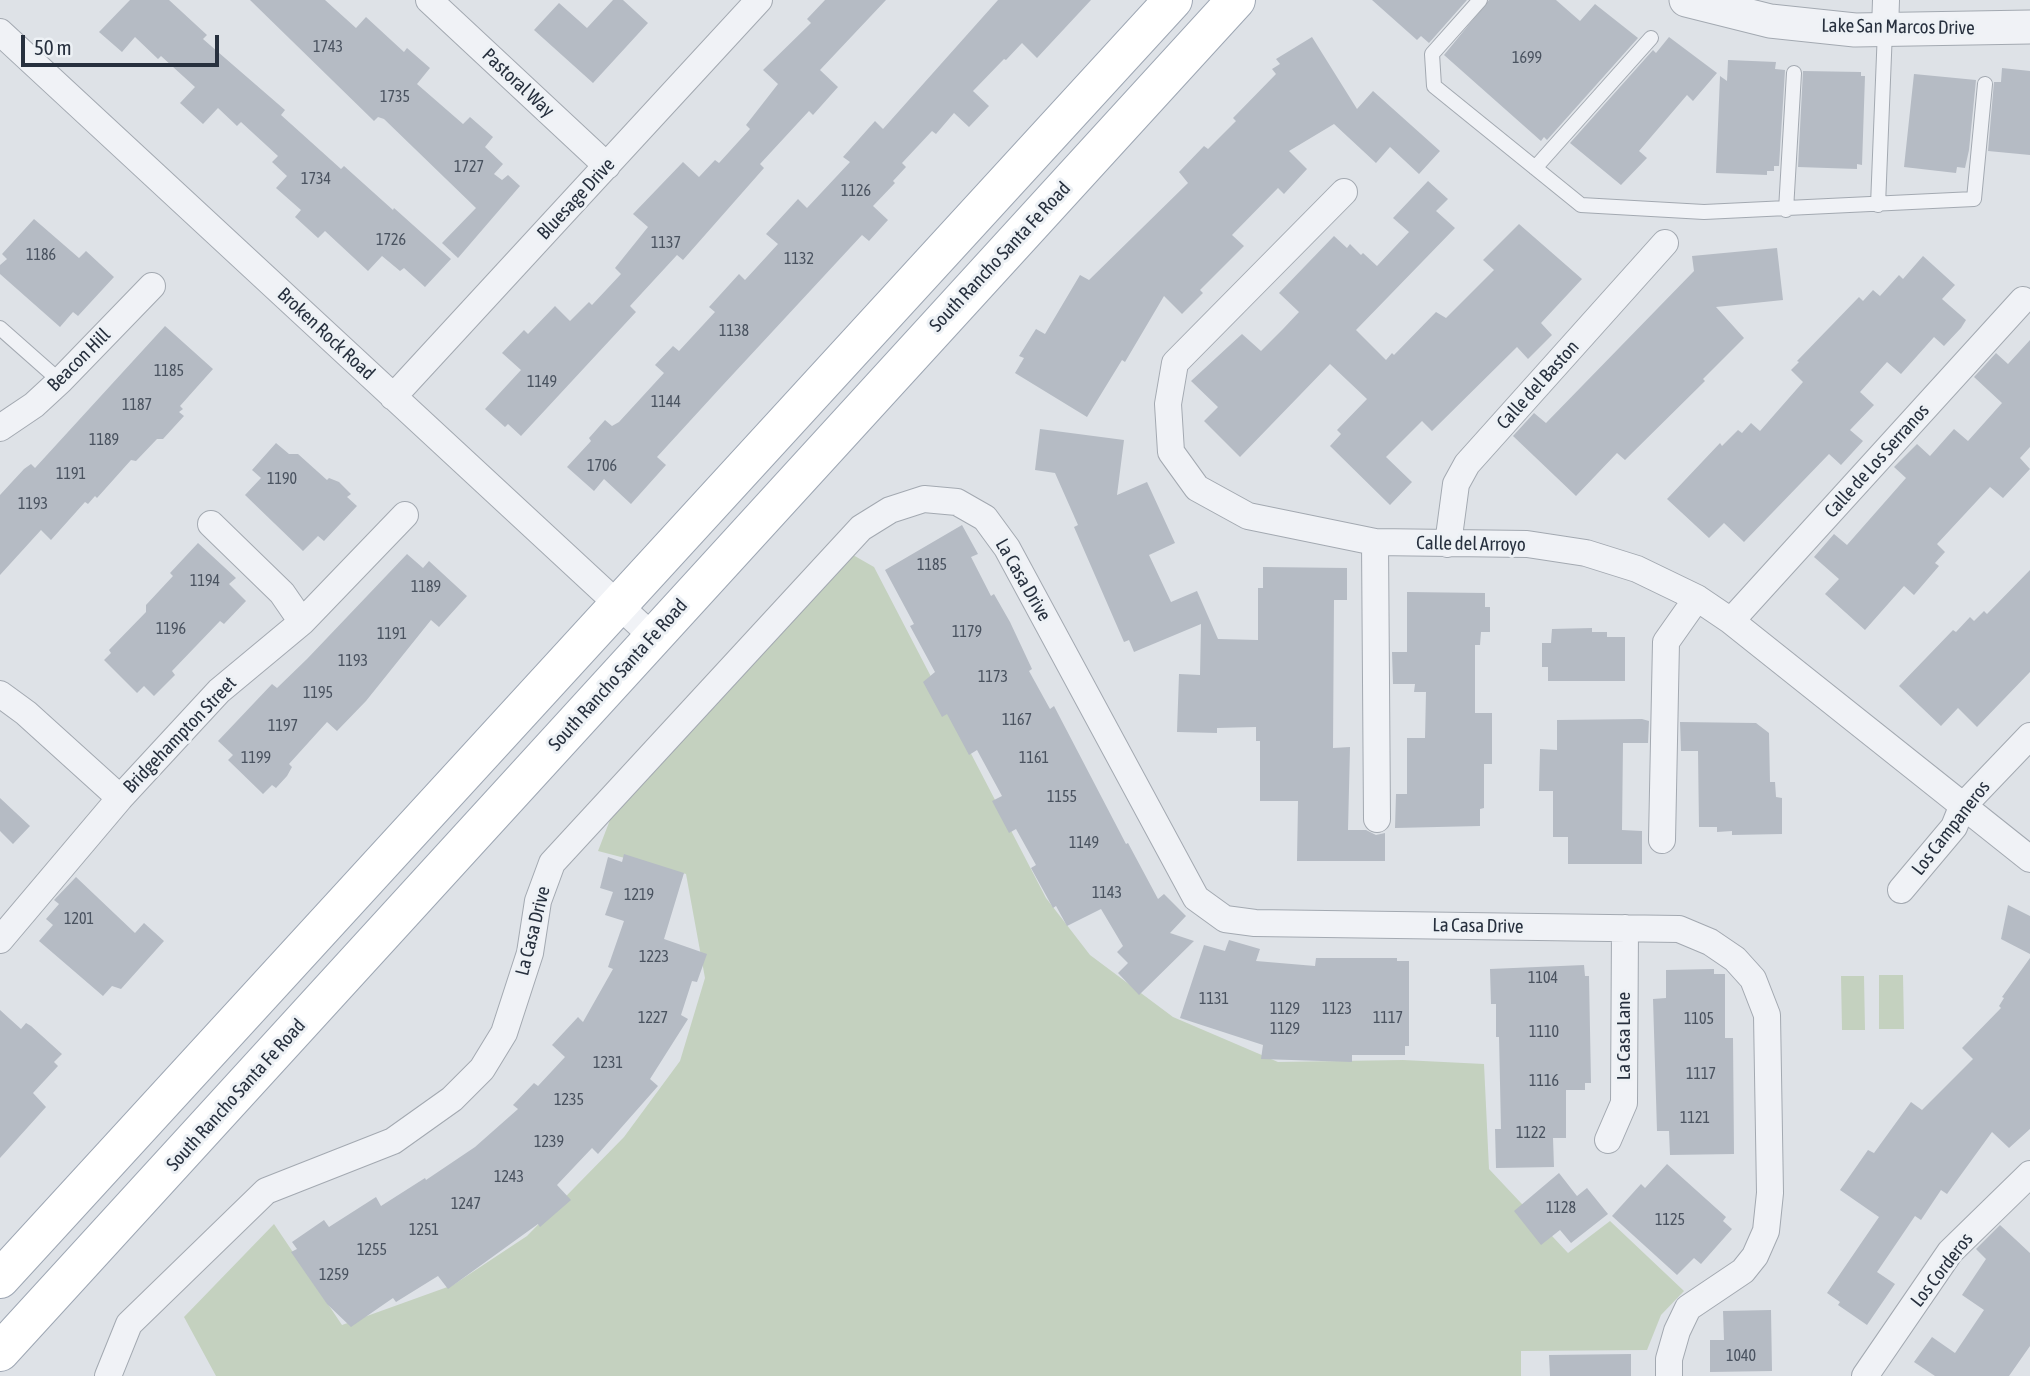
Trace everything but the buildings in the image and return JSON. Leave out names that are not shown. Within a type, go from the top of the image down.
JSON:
[{"type":"main road","points":[[0,1279],[1173,0]]},
{"type":"main road","name":"South Rancho Santa Fe Road","points":[[0,1352],[1236,0]]},
{"type":"street","name":"Pastoral Way","points":[[429,0],[607,166]]},
{"type":"street","name":"Bluesage Drive","points":[[393,397],[759,0]]},
{"type":"street","name":"Lake San Marcos Drive","points":[[1686,0],[1770,21],[1886,15],[2030,27]]},
{"type":"street","name":"Broken Rock Road","points":[[0,32],[652,636]]},
{"type":"street","name":"Calle del Arroyo","points":[[1344,192],[1175,363],[1168,404],[1171,452],[1197,488],[1248,516],[1375,542],[1527,544],[1586,553],[1637,569],[1697,598],[1731,621],[2030,859]]},
{"type":"street","name":"Calle del Baston","points":[[1448,544],[1456,484],[1466,464],[1665,243]]},
{"type":"street","name":"Beacon Hill","points":[[0,428],[34,405],[60,381],[152,286]]},
{"type":"street","name":"Calle de Los Serranos","points":[[1731,621],[2024,300]]},
{"type":"street","name":"La Casa Drive","points":[[108,1376],[129,1324],[266,1191],[393,1141],[452,1099],[482,1069],[504,1033],[530,953],[538,901],[552,863],[861,528],[890,510],[923,499],[957,502],[985,518],[1007,548],[1196,898],[1225,919],[1255,923],[1679,929],[1710,942],[1735,959],[1753,979],[1767,1015],[1770,1193],[1766,1231],[1755,1256],[1743,1271],[1688,1308],[1677,1331],[1669,1359],[1669,1376]]},
{"type":"street","name":"Bridgehampton Street","points":[[0,940],[120,798],[219,691],[302,622],[405,515]]},
{"type":"street","points":[[211,524],[282,593],[302,622]]},
{"type":"street","points":[[1375,542],[1377,819]]},
{"type":"street","points":[[1662,839],[1667,642],[1697,598]]},
{"type":"street","points":[[0,694],[26,713],[120,798]]},
{"type":"street","name":"Los Campaneros","points":[[1902,890],[1954,827],[1962,807],[2030,736]]},
{"type":"street","name":"La Casa Lane","points":[[1608,1140],[1624,1103],[1625,928]]},
{"type":"street","name":"Los Corderos","points":[[1865,1376],[1950,1252],[2030,1174]]},
{"type":"lane","points":[[1480,0],[1433,54],[1434,86],[1581,205],[1703,212],[1974,200],[1985,84]]},
{"type":"lane","points":[[1878,205],[1886,15]]},
{"type":"lane","points":[[1535,168],[1651,38]]},
{"type":"lane","points":[[1786,210],[1794,73]]},
{"type":"lane","points":[[0,328],[60,381]]},
{"type":"green space","points":[[853,555],[874,567],[1046,898],[1090,955],[1173,1017],[1278,1062],[1403,1060],[1484,1064],[1489,1169],[1568,1253],[1610,1221],[1684,1291],[1661,1315],[1647,1350],[1521,1351],[1521,1376],[216,1376],[184,1317],[274,1224],[342,1325],[453,1285],[527,1236],[624,1137],[680,1061],[705,978],[686,874],[598,851],[615,807]]},
{"type":"green space","points":[[1879,975],[1903,975],[1904,1029],[1879,1029]]},
{"type":"green space","points":[[1841,976],[1864,976],[1865,1030],[1842,1030]]}]
